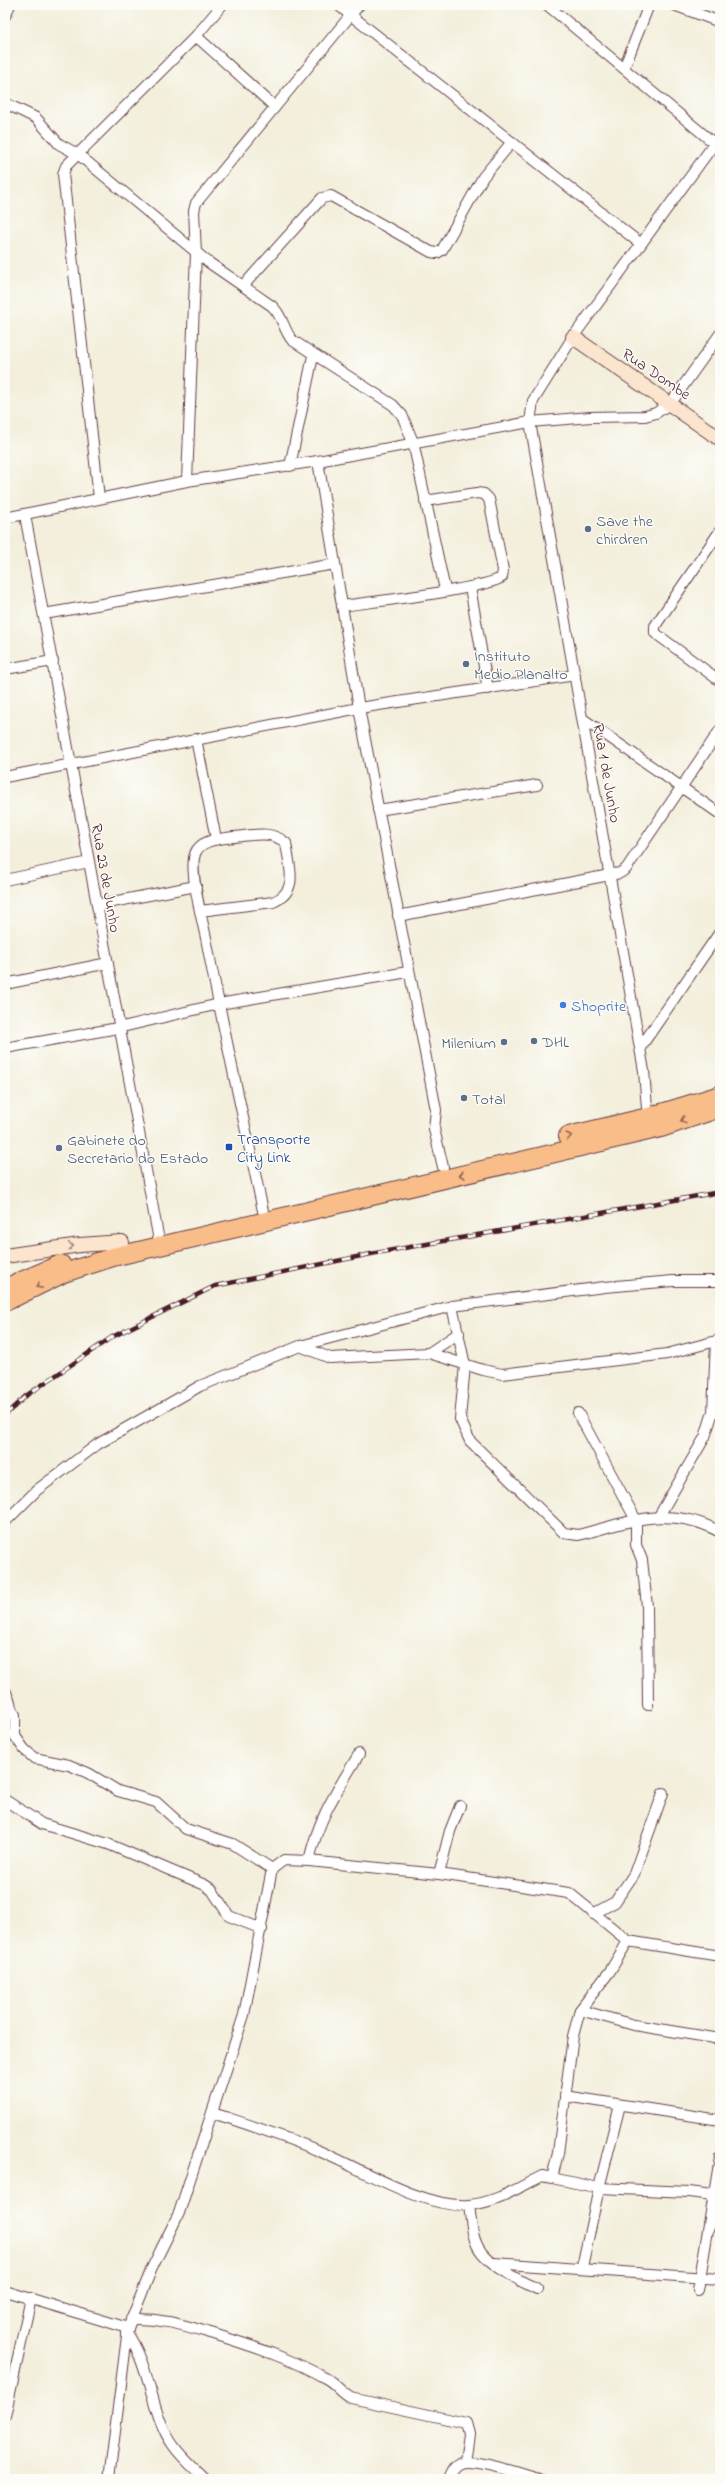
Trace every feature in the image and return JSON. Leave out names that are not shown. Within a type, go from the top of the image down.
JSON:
[{"type":"highway","points":[[5,1288],[33,1274],[122,1242],[159,1241],[648,1124],[720,1095]]},
{"type":"highway","points":[[5,1302],[64,1273],[159,1241],[263,1211],[443,1167],[720,1108]]},
{"type":"street","points":[[5,16],[10,5]]},
{"type":"street","points":[[99,498],[72,234],[63,181],[66,166],[79,155],[196,36],[222,5]]},
{"type":"street","points":[[338,5],[641,244]]},
{"type":"street","points":[[187,481],[196,252],[194,211],[196,203],[359,5]]},
{"type":"street","points":[[547,5],[718,142]]},
{"type":"street","points":[[624,68],[649,5]]},
{"type":"street","points":[[674,5],[720,22]]},
{"type":"street","points":[[196,36],[275,107]]},
{"type":"street","points":[[5,103],[36,118],[59,144],[79,155],[196,252],[281,314],[287,333],[292,340],[313,356],[393,405],[402,415],[413,442],[445,590]]},
{"type":"street","points":[[243,286],[322,198],[326,196],[331,196],[431,252],[438,253],[442,250],[483,177],[512,142]]},
{"type":"street","name":"Rua 1 de Junho","points":[[648,1124],[640,1048],[576,675],[530,422],[533,401],[573,337],[718,142]]},
{"type":"street","points":[[5,518],[187,481],[290,466],[413,442],[530,422],[575,417],[645,416],[656,413],[671,403],[720,334]]},
{"type":"street","name":"Rua Dombe","points":[[573,337],[671,403],[720,439]]},
{"type":"street","points":[[290,466],[313,356]]},
{"type":"street","points":[[318,461],[359,708],[408,972],[436,1110],[434,1129],[443,1167]]},
{"type":"street","points":[[342,606],[470,587],[497,581],[502,577],[503,570],[489,499],[484,494],[477,493],[426,501]]},
{"type":"street","name":"Rua 23 de Junho","points":[[25,515],[108,963],[118,1028],[159,1241]]},
{"type":"street","points":[[720,531],[655,626],[655,633],[720,681]]},
{"type":"street","points":[[44,614],[335,564]]},
{"type":"street","points":[[470,587],[488,689]]},
{"type":"street","points":[[5,669],[53,661]]},
{"type":"street","points":[[5,777],[359,708],[576,675]]},
{"type":"street","points":[[583,719],[720,814]]},
{"type":"street","points":[[398,916],[620,873],[626,869],[680,786],[720,730]]},
{"type":"street","points":[[196,739],[216,840]]},
{"type":"street","points":[[378,810],[537,785]]},
{"type":"street","points":[[200,911],[273,902],[283,898],[289,890],[291,878],[286,844],[277,836],[266,834],[216,840],[204,844],[195,853],[193,868],[200,911],[263,1211]]},
{"type":"street","points":[[5,880],[89,862]]},
{"type":"street","points":[[97,905],[196,886]]},
{"type":"street","points":[[640,1048],[720,932]]},
{"type":"street","points":[[5,984],[108,963]]},
{"type":"street","points":[[5,1048],[118,1028],[219,1004],[408,972]]},
{"type":"street","points":[[5,1256],[73,1246],[122,1242]]},
{"type":"street","points":[[5,1522],[37,1490],[98,1444],[200,1386],[300,1346],[452,1306],[605,1287],[673,1281],[720,1281]]},
{"type":"street","points":[[452,1306],[465,1365],[460,1419],[470,1441],[564,1533],[578,1535],[636,1520],[659,1516],[687,1518],[705,1523],[720,1532]]},
{"type":"street","points":[[429,1353],[459,1333]]},
{"type":"street","points":[[300,1346],[330,1358],[429,1353],[465,1365],[502,1374],[667,1354],[718,1340],[713,1412],[705,1437],[659,1516]]},
{"type":"street","points":[[578,1413],[636,1520],[636,1545],[642,1560],[646,1606],[648,1705]]},
{"type":"street","points":[[5,1690],[15,1715],[15,1736],[24,1750],[34,1758],[69,1765],[88,1773],[118,1791],[156,1802],[186,1829],[233,1844],[272,1869]]},
{"type":"street","points":[[309,1861],[315,1834],[326,1808],[359,1754]]},
{"type":"street","points":[[593,1914],[615,1902],[634,1874],[663,1793]]},
{"type":"street","points":[[5,1800],[42,1824],[108,1844],[205,1885],[212,1890],[229,1916],[262,1929]]},
{"type":"street","points":[[439,1874],[450,1831],[460,1806]]},
{"type":"street","points":[[110,2479],[129,2327],[152,2268],[179,2213],[244,2015],[262,1929],[272,1869],[284,1860],[309,1861],[439,1874],[569,1894],[628,1941],[720,1956]]},
{"type":"street","points":[[552,2178],[558,2153],[573,2036],[580,2010],[610,1971],[628,1941]]},
{"type":"street","points":[[580,2010],[634,2025],[720,2039]]},
{"type":"street","points":[[565,2096],[720,2120]]},
{"type":"street","points":[[582,2267],[599,2188],[620,2105]]},
{"type":"street","points":[[213,2113],[267,2130],[402,2189],[436,2201],[469,2205],[487,2201],[542,2176],[599,2188],[689,2192],[716,2196]]},
{"type":"street","points":[[698,2290],[716,2196],[720,2158]]},
{"type":"street","points":[[469,2205],[472,2232],[477,2247],[504,2272],[537,2289]]},
{"type":"street","points":[[494,2263],[582,2267],[720,2279]]},
{"type":"street","points":[[5,2291],[129,2327],[154,2318],[183,2323],[269,2351],[329,2380],[343,2395],[350,2398],[466,2423],[469,2434],[465,2462]]},
{"type":"street","points":[[5,2416],[32,2298]]},
{"type":"street","points":[[129,2327],[170,2440],[204,2479]]},
{"type":"street","points":[[448,2479],[453,2468],[465,2462],[508,2469],[528,2478],[539,2479]]},
{"type":"railway","points":[[5,1415],[27,1395],[112,1337],[215,1286],[376,1253],[720,1192]]},
{"type":"place","name":"Save the chirdren","points":[[588,529]]},
{"type":"place","name":"Instituto Medio Planalto","points":[[466,664]]},
{"type":"place","name":"Shoprite","points":[[563,1005]]},
{"type":"place","name":"DHL","points":[[534,1041]]},
{"type":"place","name":"Milenium","points":[[504,1042]]},
{"type":"place","name":"Total","points":[[464,1098]]},
{"type":"place","name":"Transporte City Link","points":[[229,1147]]},
{"type":"place","name":"Gabinete do Secretario do Estado","points":[[59,1148]]}]
